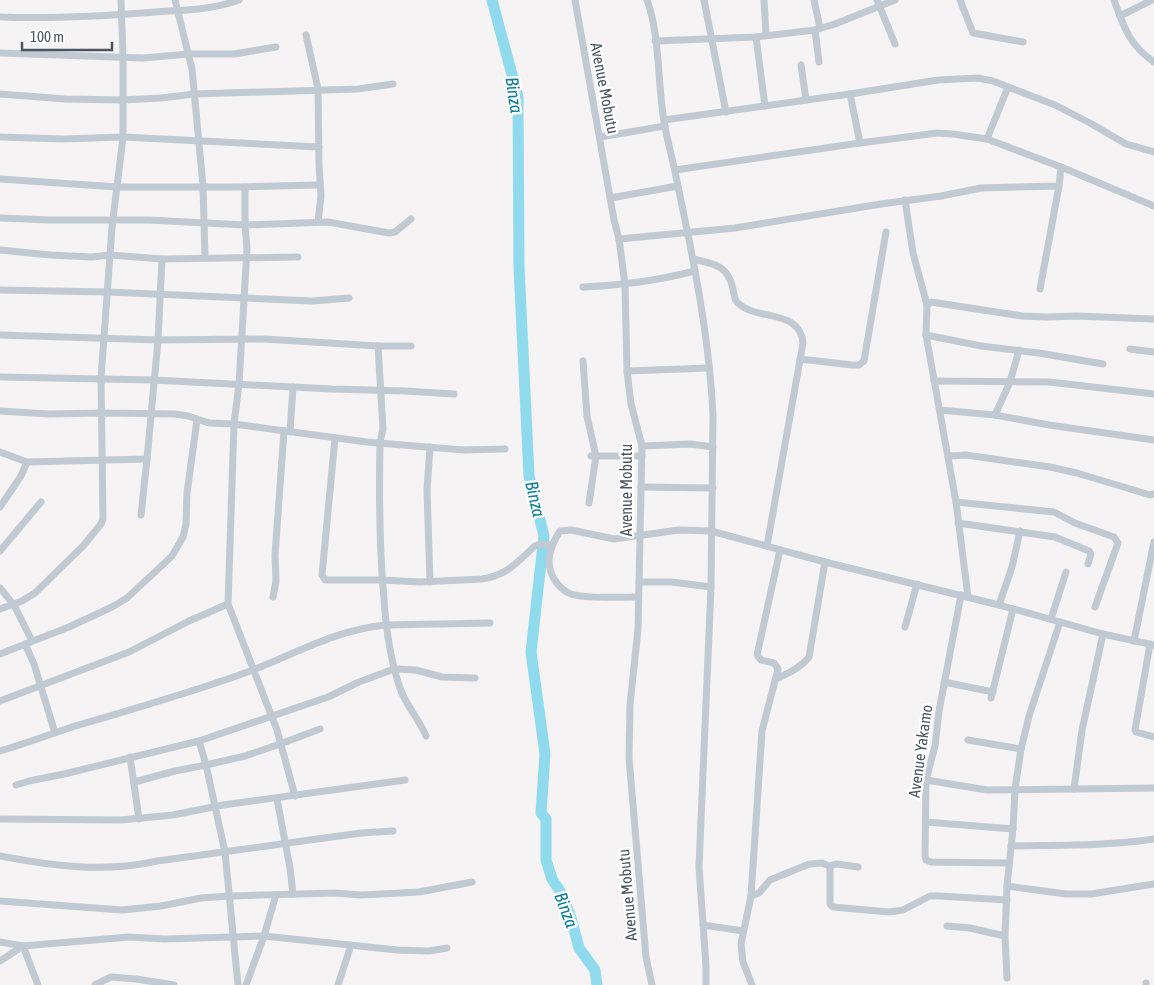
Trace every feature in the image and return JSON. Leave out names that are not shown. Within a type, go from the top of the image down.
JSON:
[{"type":"street","points":[[0,608],[14,605],[35,593],[74,555],[101,524],[103,514],[101,378],[113,219],[123,137],[121,0]]},
{"type":"street","points":[[175,0],[192,69],[203,186],[205,258]]},
{"type":"street","points":[[0,17],[38,18],[212,8],[239,0]]},
{"type":"street","name":"Avenue Mobutu","points":[[575,0],[619,239],[624,285],[627,371],[631,404],[642,446],[639,582],[637,597],[638,629],[630,705],[629,758],[646,957],[652,985]]},
{"type":"street","points":[[647,0],[655,41],[664,123],[688,232],[706,334],[713,415],[711,587],[700,851],[706,985]]},
{"type":"street","points":[[704,0],[710,39],[726,112]]},
{"type":"street","points":[[764,0],[766,35]]},
{"type":"street","points":[[814,0],[819,62]]},
{"type":"street","points":[[655,41],[756,37],[817,29],[835,24],[878,3],[895,0]]},
{"type":"street","points":[[960,0],[973,33],[1023,42]]},
{"type":"street","points":[[1114,0],[1125,30],[1131,40],[1141,53],[1154,62]]},
{"type":"street","points":[[1120,16],[1152,0]]},
{"type":"street","points":[[878,3],[895,44]]},
{"type":"street","points":[[306,35],[318,89],[320,185],[322,196],[318,222]]},
{"type":"street","points":[[756,37],[764,106]]},
{"type":"street","points":[[0,53],[143,58],[189,54],[234,54],[276,47]]},
{"type":"street","points":[[801,65],[806,100]]},
{"type":"street","points":[[600,137],[726,112],[963,77],[993,81],[1055,106],[1090,123],[1126,144],[1154,152]]},
{"type":"street","points":[[0,94],[65,99],[122,100],[194,94],[358,89],[393,84]]},
{"type":"street","points":[[987,139],[1008,87]]},
{"type":"street","points":[[850,94],[860,142]]},
{"type":"street","points":[[675,170],[860,142],[937,133],[987,139],[1061,167],[1154,206]]},
{"type":"street","points":[[0,137],[63,139],[123,137],[319,147]]},
{"type":"street","points":[[1040,289],[1061,167]]},
{"type":"street","points":[[0,179],[117,187],[320,185]]},
{"type":"street","points":[[610,198],[678,186]]},
{"type":"street","points":[[619,239],[735,228],[981,188],[1059,186]]},
{"type":"street","points":[[245,187],[247,239],[239,384],[234,424],[228,604],[272,717],[295,796]]},
{"type":"street","name":"Avenue Yakamo","points":[[905,200],[913,253],[927,305],[926,335],[956,502],[965,596],[944,682],[935,746],[926,780],[925,856],[928,861],[1008,863]]},
{"type":"street","points":[[0,218],[204,221],[245,225],[318,222],[341,224],[388,233],[395,232],[411,219]]},
{"type":"street","points":[[800,359],[852,365],[859,365],[864,361],[886,232]]},
{"type":"street","points":[[0,250],[50,255],[110,255],[162,259],[298,257]]},
{"type":"street","points":[[141,516],[158,340],[162,259]]},
{"type":"street","points":[[693,259],[716,264],[723,269],[731,281],[735,299],[742,306],[784,320],[801,330],[803,336],[766,546]]},
{"type":"street","points":[[583,286],[624,285],[695,272]]},
{"type":"street","points":[[0,290],[108,292],[312,301],[349,298]]},
{"type":"street","points":[[927,305],[931,302],[1039,317],[1076,316],[1154,319]]},
{"type":"street","points":[[926,335],[981,346],[1019,350],[1103,364]]},
{"type":"street","points":[[0,336],[158,340],[242,339],[411,346]]},
{"type":"street","points":[[378,346],[383,429],[380,442],[379,532],[386,625],[394,669],[404,698],[426,736]]},
{"type":"street","points":[[995,415],[1010,382],[1019,350]]},
{"type":"street","points":[[1130,350],[1154,352]]},
{"type":"street","points":[[583,361],[587,416],[594,456],[589,503]]},
{"type":"street","points":[[627,371],[709,368]]},
{"type":"street","points":[[0,377],[101,378],[454,394]]},
{"type":"street","points":[[934,381],[1048,382],[1154,394]]},
{"type":"street","points":[[273,597],[276,582],[275,555],[293,387]]},
{"type":"street","points":[[940,410],[995,415],[1154,440]]},
{"type":"street","points":[[0,411],[50,414],[151,413],[185,416],[209,423],[234,424],[335,438],[463,450],[505,448]]},
{"type":"street","points":[[0,654],[69,628],[127,598],[172,556],[183,537],[186,524],[187,493],[197,420]]},
{"type":"street","points":[[335,438],[322,577],[328,581],[382,580],[430,582],[482,579],[500,575],[514,566],[535,546],[540,544],[550,545]]},
{"type":"street","points":[[642,446],[690,444],[713,447]]},
{"type":"street","points":[[430,447],[427,490],[430,582]]},
{"type":"street","points":[[0,452],[27,462],[147,459]]},
{"type":"street","points":[[594,456],[642,456]]},
{"type":"street","points":[[949,456],[966,456],[1050,467],[1077,473],[1150,495],[1154,494]]},
{"type":"street","points":[[0,508],[21,476],[27,462]]},
{"type":"street","points":[[641,487],[713,488]]},
{"type":"street","points":[[0,551],[41,502]]},
{"type":"street","points":[[956,502],[1054,512],[1075,523],[1114,538],[1118,543],[1095,607]]},
{"type":"street","points":[[958,522],[1055,537],[1089,551],[1091,554],[1088,564]]},
{"type":"street","points":[[637,597],[578,596],[565,591],[555,579],[548,565],[550,545],[560,532],[566,530],[614,539],[685,530],[711,531],[825,562],[965,596],[1103,634],[1152,645],[1135,730],[1139,734],[1154,737]]},
{"type":"street","points":[[999,605],[1012,567],[1020,531]]},
{"type":"street","points":[[1134,641],[1154,542]]},
{"type":"street","points":[[752,985],[747,976],[741,954],[743,931],[751,896],[760,749],[766,712],[778,669],[774,663],[760,660],[757,656],[780,550]]},
{"type":"street","points":[[776,679],[795,670],[809,657],[825,562]]},
{"type":"street","points":[[1051,620],[1066,572]]},
{"type":"street","points":[[639,582],[672,582],[711,587]]},
{"type":"street","points":[[905,627],[917,584]]},
{"type":"street","points":[[0,588],[14,605],[28,643],[55,733]]},
{"type":"street","points":[[0,701],[129,652],[189,621],[228,604]]},
{"type":"street","points":[[944,682],[992,695],[1013,609]]},
{"type":"street","points":[[1007,978],[1007,886],[1015,789],[1021,749],[1029,716],[1060,622]]},
{"type":"street","points":[[0,751],[184,694],[253,670],[337,636],[373,626],[490,623]]},
{"type":"street","points":[[1074,789],[1082,730],[1103,634]]},
{"type":"street","points":[[16,785],[199,741],[328,697],[359,682],[394,669],[416,670],[442,677],[474,678]]},
{"type":"street","points":[[134,782],[175,771],[206,766],[280,744],[320,729]]},
{"type":"street","points":[[968,740],[1021,749]]},
{"type":"street","points":[[199,741],[216,806],[225,852],[238,985]]},
{"type":"street","points":[[130,757],[139,819]]},
{"type":"street","points":[[0,819],[139,819],[216,806],[405,780]]},
{"type":"street","points":[[926,780],[987,790],[1154,788]]},
{"type":"street","points":[[277,799],[293,894]]},
{"type":"street","points":[[926,822],[1013,829]]},
{"type":"street","points":[[0,856],[96,868],[139,865],[361,833],[393,831]]},
{"type":"street","points":[[1011,846],[1071,845],[1154,839]]},
{"type":"street","points":[[751,896],[759,893],[770,880],[798,867],[822,863],[830,866],[836,864],[858,867]]},
{"type":"street","points":[[830,866],[830,904],[833,908],[889,912],[903,910],[924,898],[939,896],[1007,900]]},
{"type":"street","points":[[0,901],[122,910],[161,906],[201,898],[230,896],[335,893],[361,895],[419,892],[472,882]]},
{"type":"street","points":[[1007,886],[1066,894],[1091,894],[1154,884]]},
{"type":"street","points":[[246,985],[264,936],[276,895]]},
{"type":"street","points":[[703,925],[743,931]]},
{"type":"street","points":[[947,926],[970,928],[1006,936]]},
{"type":"street","points":[[0,942],[23,946],[129,938],[234,938],[264,936],[407,951],[447,948]]},
{"type":"street","points":[[338,985],[351,945]]},
{"type":"street","points":[[0,961],[23,946]]},
{"type":"street","points":[[23,946],[38,985]]},
{"type":"street","points":[[95,985],[111,977],[174,985]]},
{"type":"waterway","name":"Binza","points":[[492,0],[518,97],[519,267],[529,476],[544,536],[531,652],[545,754],[541,813],[546,819],[546,860],[552,879],[562,894],[579,948],[595,970],[597,985]]}]
